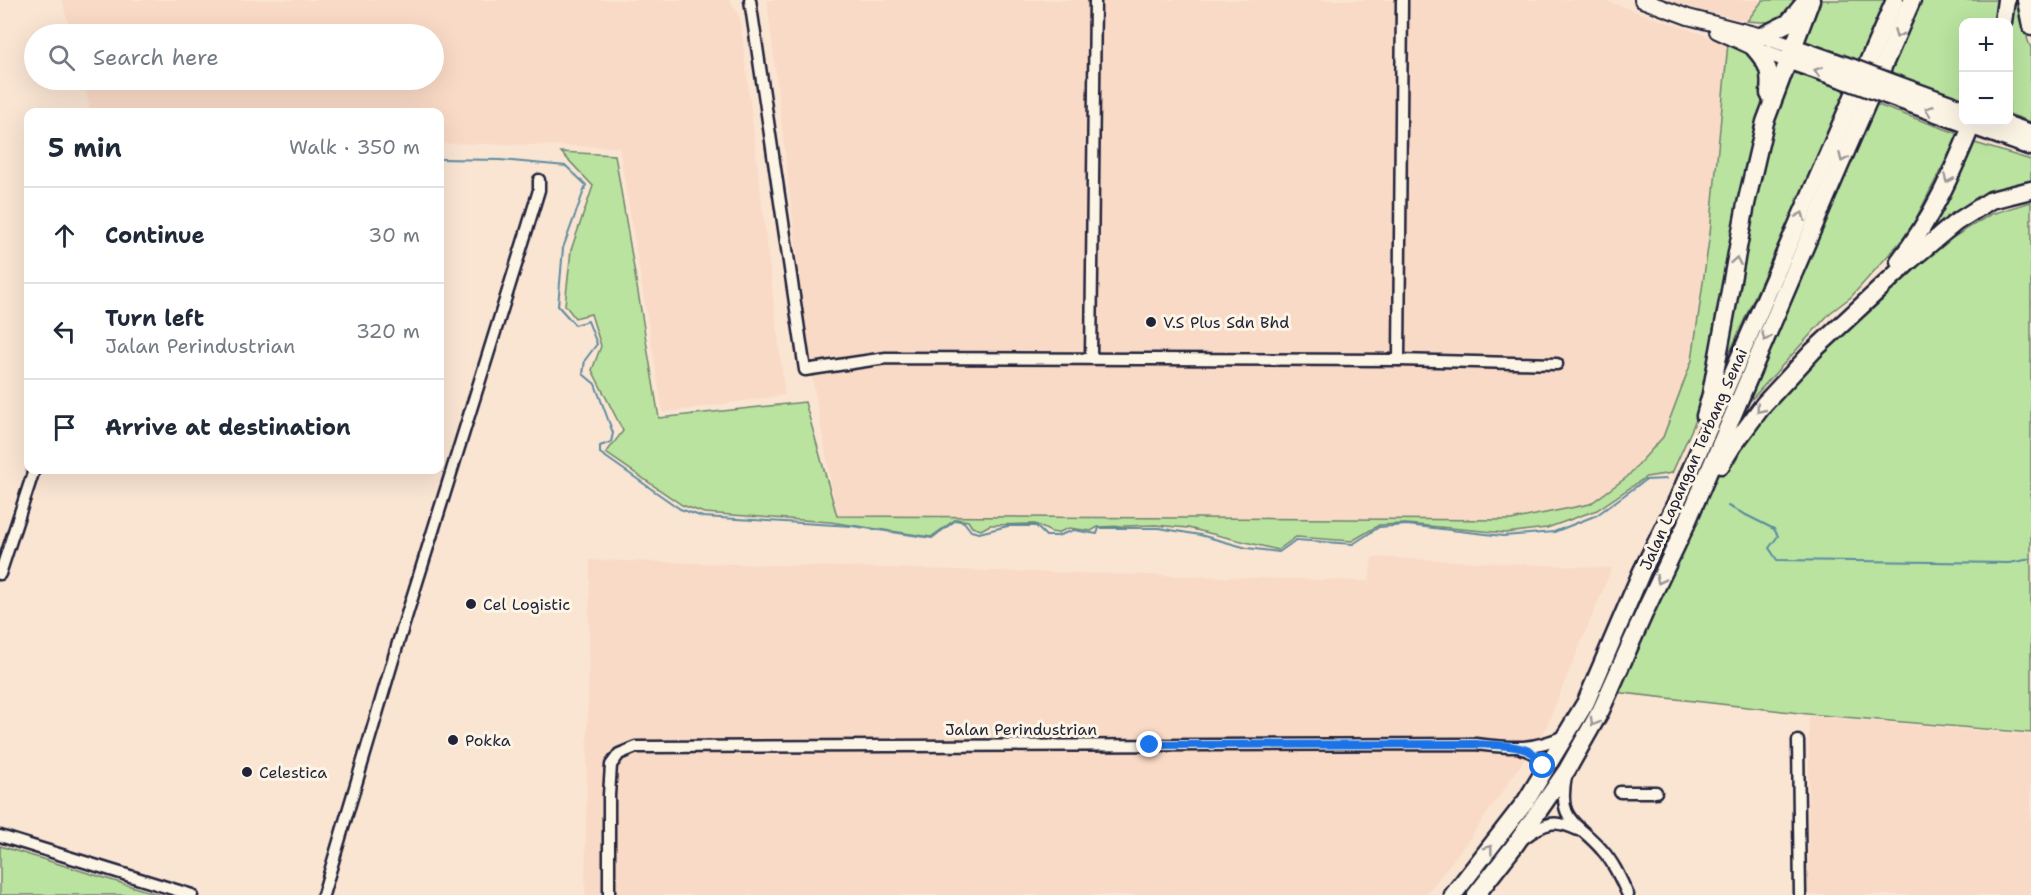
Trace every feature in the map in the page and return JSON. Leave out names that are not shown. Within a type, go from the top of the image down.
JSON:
[{"type":"highway","points":[[1677,501],[1711,394],[1746,204],[1765,122],[1771,76],[1758,42],[1788,23],[1807,0]]},
{"type":"highway","points":[[1765,122],[1811,0]]},
{"type":"highway","name":"Jalan Lapangan Terbang Senai","points":[[1453,895],[1526,801],[1586,702],[1642,571],[1677,501],[1895,0]]},
{"type":"highway","name":"Jalan Lapangan Terbang Senai","points":[[1476,895],[1515,845],[1567,770],[1601,710],[1685,527],[1912,0]]},
{"type":"highway","points":[[2004,18],[2006,0]]},
{"type":"highway","points":[[2026,0],[2031,26]]},
{"type":"highway","points":[[1790,54],[1888,89],[1959,118]]},
{"type":"highway","points":[[1888,89],[1959,108]]},
{"type":"highway","points":[[1875,292],[1923,229],[1935,209],[1972,126]]},
{"type":"highway","points":[[1978,126],[2031,147]]},
{"type":"highway","points":[[2011,126],[2031,133]]},
{"type":"highway","points":[[1685,527],[1732,447],[1764,404],[1813,351],[1875,292],[1955,223],[1991,200],[2031,190]]},
{"type":"main road","points":[[1642,0],[1790,54]]},
{"type":"street","points":[[750,0],[805,370],[886,358],[1399,360],[1557,364]]},
{"type":"street","points":[[1092,358],[1095,0]]},
{"type":"street","points":[[1399,360],[1402,0]]},
{"type":"street","points":[[323,895],[398,643],[539,190],[539,180]]},
{"type":"street","points":[[0,574],[33,474]]},
{"type":"street","name":"Jalan Perindustrian","points":[[609,895],[611,765],[619,754],[636,747],[1476,744],[1519,748],[1545,744],[1566,735]]},
{"type":"street","points":[[1798,741],[1800,895]]},
{"type":"street","points":[[1519,748],[1539,758],[1543,772]]},
{"type":"street","points":[[1567,770],[1563,795],[1566,812],[1579,830],[1603,851],[1628,895]]},
{"type":"street","points":[[1620,792],[1656,792]]},
{"type":"street","points":[[1515,845],[1534,830],[1554,822],[1579,830]]},
{"type":"street","points":[[0,836],[192,895]]},
{"type":"shaded area","points":[[62,0],[730,0],[740,18],[785,395],[663,413],[619,147],[444,143],[444,108],[90,108],[86,90],[444,90],[444,24],[68,24]]},
{"type":"shaded area","points":[[767,0],[1603,0],[1728,43],[1709,232],[1691,361],[1663,437],[1627,476],[1590,504],[1511,520],[837,516],[810,365]]},
{"type":"shaded area","points":[[1670,0],[1763,0],[1747,21],[1694,9]]},
{"type":"shaded area","points":[[1372,557],[1612,568],[1545,730],[1473,834],[1426,895],[585,895],[590,560],[1369,581]]},
{"type":"shaded area","points":[[1809,716],[2031,735],[2031,895],[1808,895]]},
{"type":"green space","points":[[1763,0],[1798,0],[1777,21],[1747,21]]},
{"type":"green space","points":[[1820,0],[1886,0],[1859,63],[1802,42]]},
{"type":"green space","points":[[1918,0],[2000,0],[1996,18],[1959,18],[1959,99],[1884,73]]},
{"type":"green space","points":[[2013,0],[2018,0],[2031,48],[2031,122],[2013,115],[2013,18],[2009,18]]},
{"type":"green space","points":[[1728,43],[1758,57],[1767,85],[1708,389],[1672,473],[1646,477],[1597,510],[1547,528],[1505,533],[1406,524],[1379,525],[1352,541],[1296,537],[1278,550],[1188,528],[1155,525],[1098,527],[1091,531],[1069,528],[1057,533],[1035,524],[990,525],[981,530],[972,527],[968,521],[956,519],[931,537],[830,522],[704,513],[682,505],[606,453],[623,431],[592,370],[601,346],[591,314],[575,318],[565,305],[571,250],[593,186],[561,152],[615,155],[659,418],[805,402],[837,516],[1511,520],[1590,504],[1627,477],[1663,437],[1692,360],[1710,233]]},
{"type":"green space","points":[[1792,71],[1847,90],[1716,383],[1761,157]]},
{"type":"green space","points":[[1875,104],[1959,134],[1909,232],[1851,297],[1830,313],[1750,401],[1734,430],[1727,433]]},
{"type":"green space","points":[[1975,143],[2031,160],[2031,184],[1980,199],[1927,231]]},
{"type":"green space","points":[[2031,202],[2031,733],[1808,714],[1614,692],[1696,514],[1730,453],[1796,373],[1878,304],[1936,248],[1991,214]]},
{"type":"green space","points":[[0,846],[160,895],[0,895]]},
{"type":"waterway","points":[[444,159],[500,160],[566,166],[586,185],[563,248],[558,306],[575,325],[588,321],[597,344],[585,360],[583,374],[595,384],[613,433],[611,442],[600,446],[600,453],[680,509],[703,517],[852,526],[932,538],[956,520],[964,522],[971,531],[979,533],[1008,526],[1036,526],[1046,536],[1057,536],[1074,530],[1097,534],[1099,528],[1159,528],[1200,535],[1247,548],[1279,552],[1296,540],[1353,544],[1379,527],[1407,525],[1503,536],[1554,532],[1597,515],[1645,480],[1666,479]]},
{"type":"waterway","points":[[1728,506],[1774,529],[1778,536],[1769,548],[1777,560],[2009,563],[2031,559]]},
{"type":"place","name":"V.S Plus Sdn Bhd","points":[[1151,322]]},
{"type":"place","name":"Cel Logistic","points":[[471,604]]},
{"type":"place","name":"Pokka","points":[[453,740]]},
{"type":"place","name":"Celestica","points":[[247,772]]},
{"type":"route","points":[[1150,745],[1476,744],[1527,750],[1539,758],[1543,766]]}]
